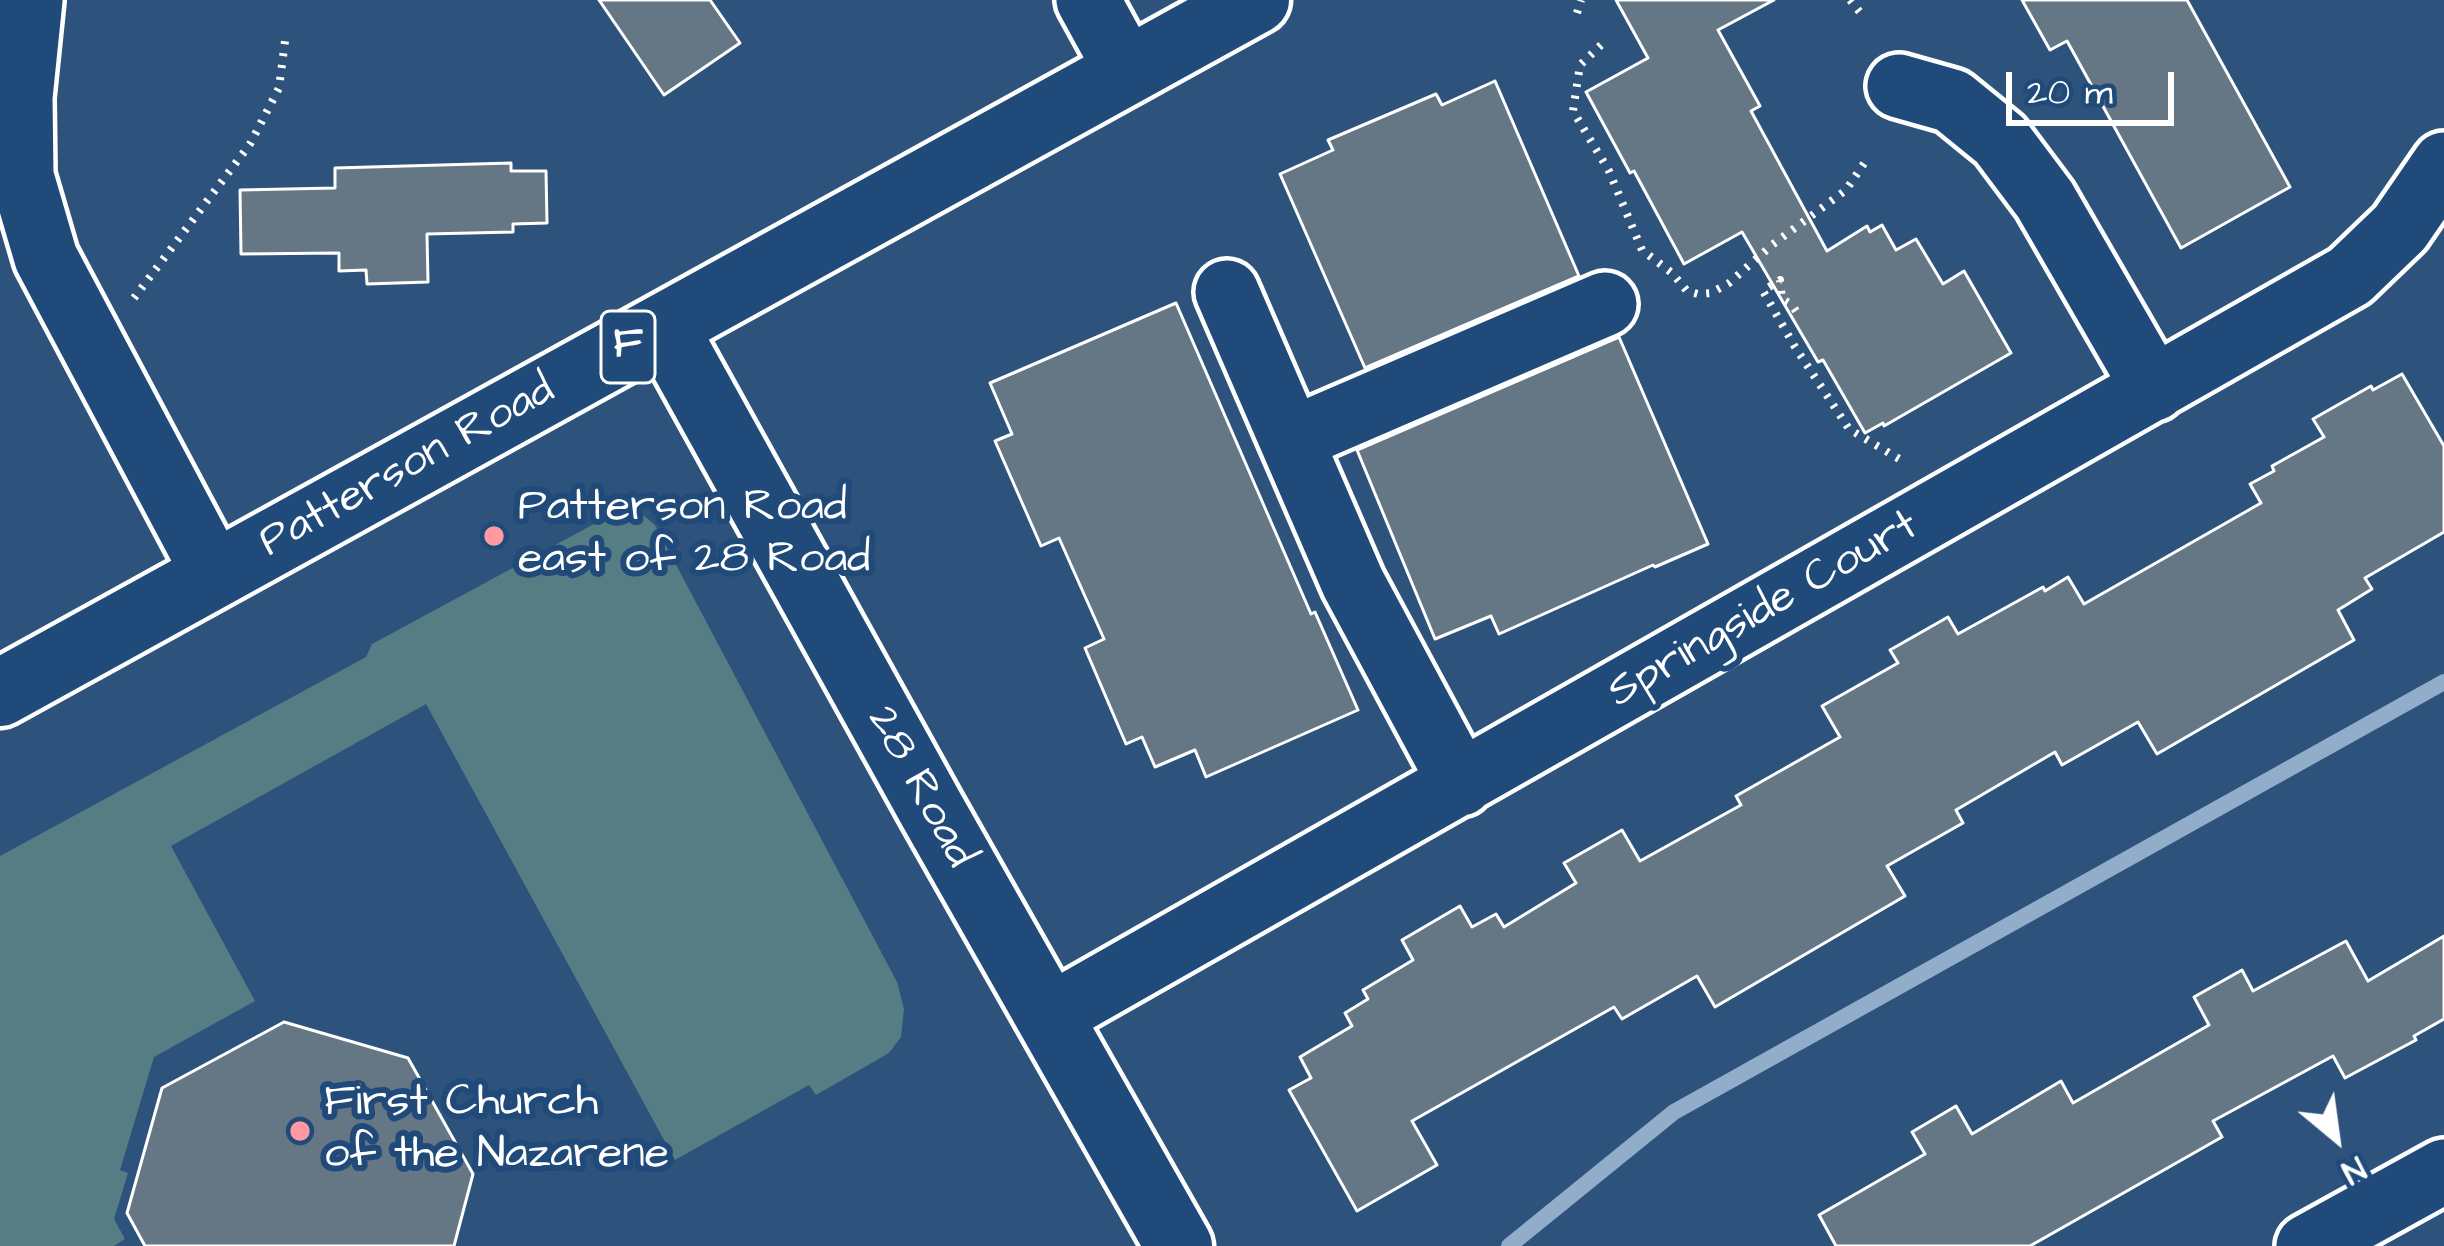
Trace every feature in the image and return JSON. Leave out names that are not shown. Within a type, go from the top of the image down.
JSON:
[{"type":"main road","name":"Patterson Road","points":[[0,693],[1256,0]]},
{"type":"main road","name":"28 Road","points":[[664,327],[1179,1246]]},
{"type":"street","points":[[31,0],[21,97],[22,176],[46,258],[214,574]]},
{"type":"street","points":[[1088,0],[1127,71]]},
{"type":"street","points":[[1899,86],[1952,101],[2000,140],[2045,200],[2154,389]]},
{"type":"street","name":"Springside Court","points":[[1048,1017],[2350,276],[2400,228],[2444,164]]},
{"type":"street","points":[[1227,292],[1353,583],[1461,784]]},
{"type":"street","points":[[1292,439],[1605,304]]},
{"type":"street","points":[[2308,1246],[2444,1171]]},
{"type":"path","points":[[1577,13],[1581,0]]},
{"type":"path","points":[[1850,0],[1864,16]]},
{"type":"path","points":[[88,340],[136,296],[250,144],[278,88],[285,41]]},
{"type":"path","points":[[1601,45],[1580,65],[1574,111],[1609,171],[1642,250],[1687,291],[1712,293],[1729,283],[1846,190],[1867,159]]},
{"type":"path","points":[[1796,311],[1782,298],[1780,280],[1763,291],[1849,429],[1912,465]]},
{"type":"green space","points":[[637,510],[655,525],[897,982],[904,1009],[901,1037],[889,1053],[816,1095],[809,1085],[675,1160],[426,704],[171,846],[255,1001],[154,1057],[120,1170],[128,1173],[114,1219],[125,1239],[114,1246],[0,1246],[0,856],[366,657],[372,644],[618,511]]},
{"type":"building","points":[[599,0],[710,0],[740,43],[664,95]]},
{"type":"building","points":[[1616,0],[1774,0],[1718,30],[1760,106],[1751,111],[1827,251],[1867,226],[1870,232],[1882,225],[1896,250],[1916,239],[1943,284],[1964,271],[2011,353],[1865,433],[1742,232],[1684,264],[1634,171],[1630,173],[1586,92],[1648,58]]},
{"type":"building","points":[[2022,0],[2187,0],[2290,187],[2181,248],[2067,41],[2050,50]]},
{"type":"building","points":[[1495,81],[1579,276],[1365,368],[1280,174],[1333,150],[1328,140],[1436,94],[1442,105]]},
{"type":"building","points":[[511,163],[511,171],[546,171],[547,223],[513,224],[513,232],[427,234],[428,282],[367,284],[366,270],[339,271],[339,253],[241,254],[240,190],[335,188],[335,168]]},
{"type":"building","points":[[1176,303],[1311,614],[1315,612],[1358,710],[1206,777],[1195,750],[1155,767],[1142,737],[1126,744],[1085,648],[1104,639],[1059,538],[1041,546],[995,441],[1012,434],[990,383]]},
{"type":"building","points":[[1619,337],[1708,544],[1499,634],[1491,616],[1435,639],[1357,450]]},
{"type":"building","points":[[2402,374],[2444,446],[2444,532],[2365,578],[2372,589],[2338,610],[2354,640],[2157,754],[2138,722],[2062,765],[2055,752],[1956,810],[1963,823],[1887,866],[1905,896],[1715,1007],[1697,976],[1622,1019],[1614,1007],[1412,1121],[1437,1165],[1357,1211],[1289,1090],[1311,1078],[1300,1057],[1352,1026],[1345,1013],[1368,999],[1363,990],[1413,960],[1402,940],[1460,906],[1472,927],[1496,914],[1504,927],[1576,883],[1564,863],[1622,830],[1640,861],[1741,805],[1736,796],[1840,737],[1822,706],[1898,663],[1890,650],[1948,617],[1958,634],[2068,577],[2084,604],[2261,503],[2250,484],[2324,437],[2313,419]]},
{"type":"building","points":[[2444,936],[2444,1019],[2414,1036],[2416,1040],[2345,1078],[2333,1056],[2213,1121],[2222,1137],[2030,1246],[1836,1246],[1819,1215],[1925,1154],[1912,1132],[1956,1106],[1972,1134],[2061,1081],[2073,1103],[2209,1025],[2194,997],[2242,970],[2253,991],[2346,941],[2368,981]]},
{"type":"building","name":"First Church of the Nazarene","points":[[284,1022],[408,1058],[473,1174],[454,1246],[145,1246],[127,1213],[162,1088]]},
{"type":"waterway","points":[[1509,1246],[1674,1112],[2444,682]]},
{"type":"place","name":"Patterson Road east of 28 Road","points":[[494,536]]},
{"type":"place","name":"First Church of the Nazarene","points":[[300,1131]]}]
